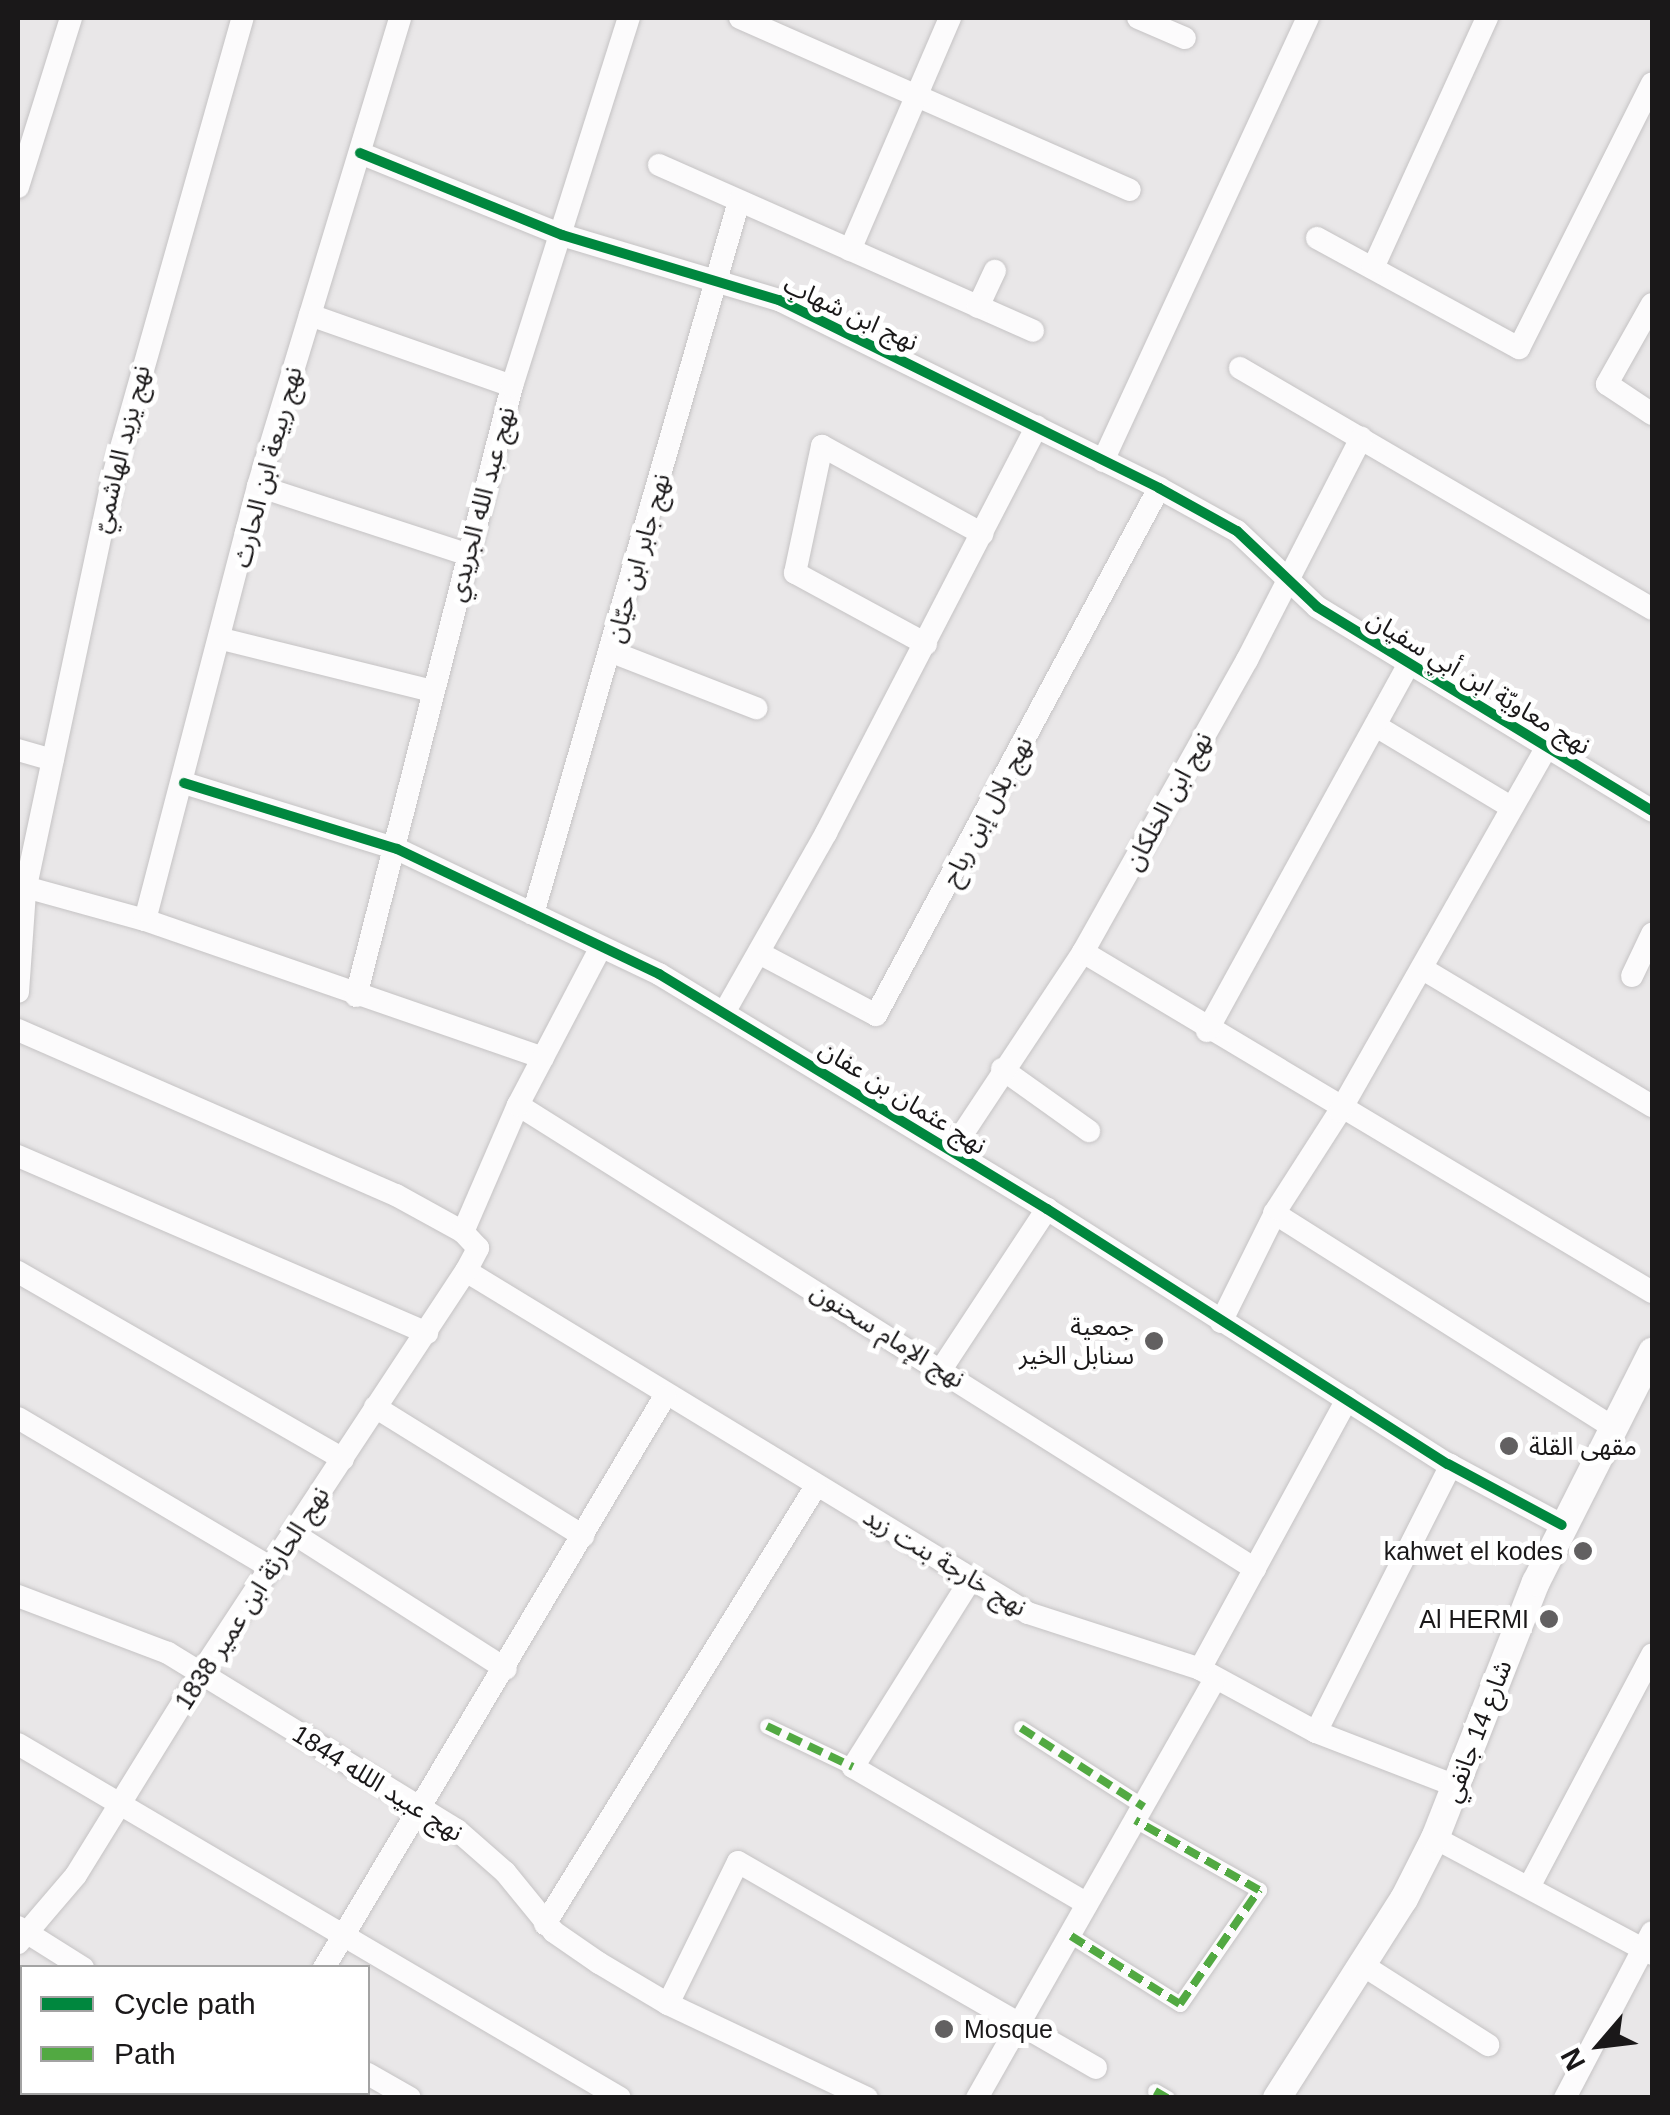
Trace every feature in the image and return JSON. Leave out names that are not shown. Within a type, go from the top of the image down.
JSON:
[{"type":"street","points":[[18,187],[71,18]]},
{"type":"street","name":"نهج يزيد الهاشميّ","points":[[18,992],[22,887],[131,404],[242,18]]},
{"type":"street","name":"نهج ربيعة ابن الحارث","points":[[145,920],[222,639],[258,486],[400,18]]},
{"type":"street","name":"نهج عبد الله الجريدي","points":[[356,996],[397,849],[466,554],[512,386],[628,18]]},
{"type":"street","points":[[740,18],[1130,190]]},
{"type":"street","points":[[850,250],[950,18]]},
{"type":"street","points":[[1138,18],[1185,38]]},
{"type":"street","points":[[1104,461],[1308,18]]},
{"type":"street","points":[[1373,268],[1487,18]]},
{"type":"street","points":[[1317,238],[1519,348],[1652,84]]},
{"type":"street","name":"نهج ابن شهاب","points":[[360,154],[562,235],[779,300],[1037,426],[1237,531],[1287,583]]},
{"type":"street","points":[[659,165],[1033,331]]},
{"type":"street","name":"نهج جابر ابن حيّان","points":[[534,914],[739,201]]},
{"type":"street","points":[[978,307],[995,271]]},
{"type":"street","points":[[1652,304],[1606,384],[1652,414]]},
{"type":"street","points":[[310,315],[512,386]]},
{"type":"street","points":[[1240,368],[1652,609]]},
{"type":"street","points":[[725,1011],[926,644],[1037,426]]},
{"type":"street","name":"نهج ابن الخلكان","points":[[952,1150],[1083,952],[1287,583],[1360,438]]},
{"type":"street","points":[[926,644],[796,573],[822,446],[983,534]]},
{"type":"street","points":[[258,486],[466,554]]},
{"type":"street","name":"نهج بلال إبن رباح","points":[[759,953],[876,1015],[1159,488]]},
{"type":"street","name":"نهج معاويّة ابن أبي سفيان","points":[[1287,583],[1408,663],[1652,811]]},
{"type":"street","points":[[222,639],[432,691]]},
{"type":"street","points":[[612,652],[756,708]]},
{"type":"street","points":[[1207,1032],[1408,663]]},
{"type":"street","points":[[1376,726],[1511,807]]},
{"type":"street","points":[[1221,1322],[1274,1213],[1340,1110],[1547,746]]},
{"type":"street","points":[[18,750],[52,760]]},
{"type":"street","name":"نهج عثمان بن عفان","points":[[184,783],[397,849],[725,1011],[1047,1209],[1450,1465],[1562,1524]]},
{"type":"street","points":[[22,887],[145,920],[543,1058]]},
{"type":"street","points":[[1632,976],[1652,934]]},
{"type":"street","name":"نهج الحارثة ابن عمير 1838","points":[[21,1935],[68,1886],[200,1674],[466,1271],[470,1239],[518,1105],[601,947]]},
{"type":"street","points":[[1083,952],[1207,1032],[1652,1292]]},
{"type":"street","points":[[1423,968],[1652,1106]]},
{"type":"street","points":[[18,1030],[396,1195],[470,1239]]},
{"type":"street","points":[[1002,1069],[1089,1131]]},
{"type":"street","name":"نهج الإمام سحنون","points":[[518,1105],[942,1368],[1254,1570]]},
{"type":"street","points":[[18,1156],[427,1333]]},
{"type":"street","points":[[942,1368],[1047,1209]]},
{"type":"street","points":[[1274,1213],[1611,1426]]},
{"type":"street","name":"نهج خارجة بنت زيد","points":[[466,1271],[1028,1613],[1207,1675],[1316,1732],[1456,1786]]},
{"type":"street","points":[[18,1272],[343,1459]]},
{"type":"street","name":"شارع 14 جانفي","points":[[1285,2095],[1436,1838],[1562,1524],[1611,1426],[1645,1383],[1652,1352]]},
{"type":"street","points":[[326,1965],[666,1396]]},
{"type":"street","points":[[978,2098],[1018,2020],[1140,1814],[1254,1570],[1348,1399]]},
{"type":"street","points":[[375,1407],[582,1536]]},
{"type":"street","points":[[18,1418],[272,1568]]},
{"type":"street","points":[[1316,1732],[1450,1465]]},
{"type":"street","points":[[546,1924],[816,1486]]},
{"type":"street","points":[[294,1534],[506,1669]]},
{"type":"street","points":[[853,1767],[971,1579]]},
{"type":"street","name":"نهج عبيد اللله 1844","points":[[18,1596],[151,1645],[200,1674],[482,1848],[546,1924],[668,2004],[866,2098]]},
{"type":"street","points":[[1530,1886],[1652,1656]]},
{"type":"street","points":[[767,1726],[853,1767],[1087,1904]]},
{"type":"street","points":[[1021,1728],[1140,1814],[1260,1890],[1180,2004],[1070,1936]]},
{"type":"street","points":[[18,1744],[123,1802],[620,2098]]},
{"type":"street","points":[[1436,1838],[1650,1945],[1565,2098]]},
{"type":"street","points":[[668,2004],[738,1862],[1096,2068]]},
{"type":"street","points":[[21,1935],[77,1965]]},
{"type":"street","points":[[1361,1964],[1488,2045]]},
{"type":"street","points":[[370,2075],[410,2098]]},
{"type":"marked path","points":[[767,1726],[853,1767]]},
{"type":"marked path","points":[[1021,1728],[1144,1807]]},
{"type":"marked path","points":[[1071,1936],[1180,2004],[1259,1890],[1135,1820]]},
{"type":"marked path","points":[[1155,2091],[1167,2098]]},
{"type":"cycle path","points":[[360,153],[562,235],[779,300],[1159,488],[1237,531],[1317,607],[1652,811]]},
{"type":"cycle path","points":[[184,783],[397,849],[659,974],[1047,1209],[1448,1464],[1562,1525]]},
{"type":"place","name":"جمعية سنابل الخير","points":[[1154,1341]]},
{"type":"place","name":"مقهى القلة","points":[[1509,1446]]},
{"type":"place","name":"kahwet el kodes","points":[[1583,1551]]},
{"type":"place","name":"Al HERMI","points":[[1549,1619]]},
{"type":"place","name":"Mosque","points":[[944,2029]]}]
